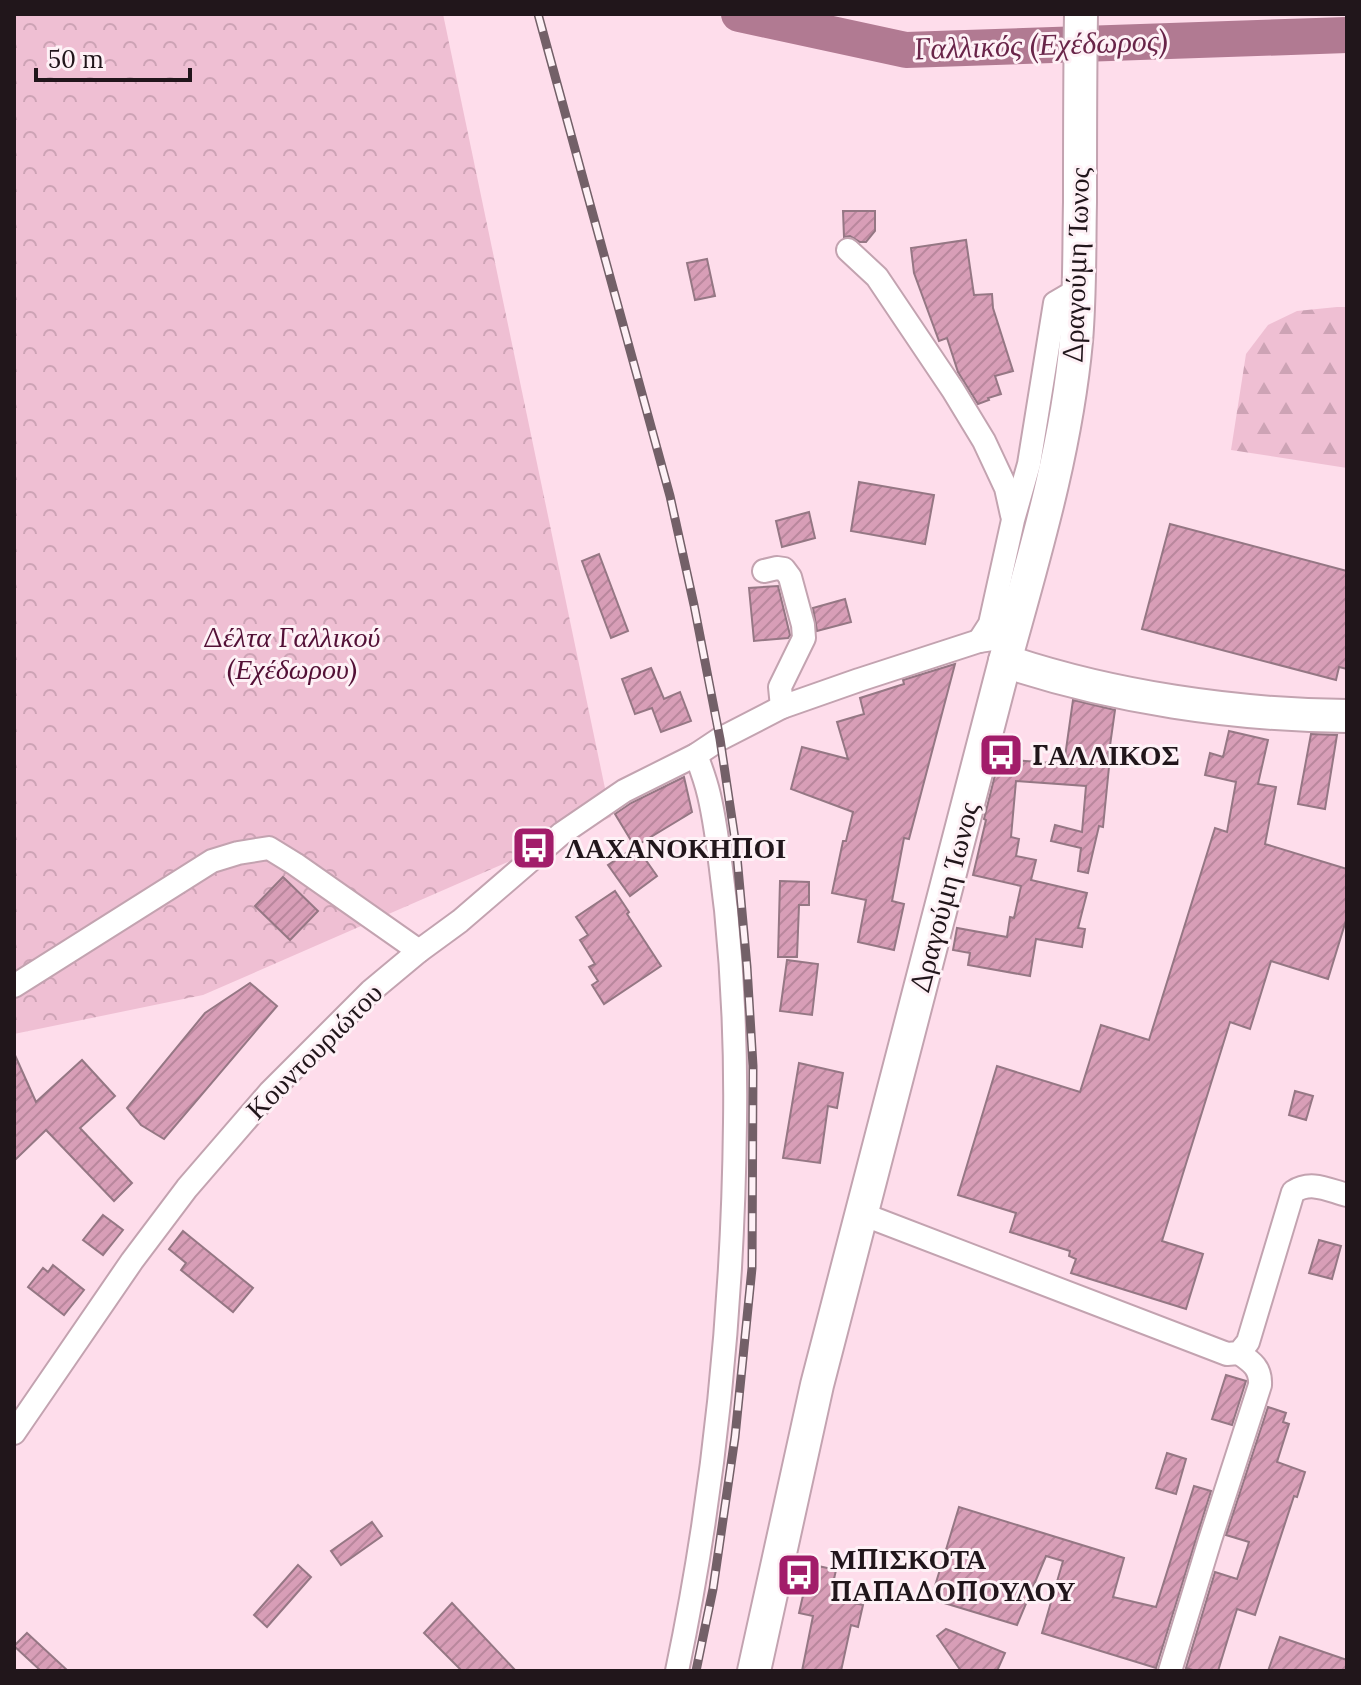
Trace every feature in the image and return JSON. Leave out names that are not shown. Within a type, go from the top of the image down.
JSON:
[{"type":"main road","name":"Δραγούμη Ίωνος","points":[[754,1671],[817,1385],[1056,466],[1076,342],[1079,289],[1081,14]]},
{"type":"main road","points":[[1008,648],[1072,681],[1192,703],[1287,716],[1347,716]]},
{"type":"street","points":[[848,250],[877,277],[953,390],[984,441],[1006,488],[1013,520]]},
{"type":"street","points":[[979,641],[990,624],[1029,464],[1055,303],[1079,289]]},
{"type":"street","points":[[764,571],[784,569],[790,577],[803,625],[804,638],[780,687],[782,707]]},
{"type":"street","name":"Κουντουριώτου","points":[[14,1433],[132,1261],[187,1188],[270,1092],[371,991],[460,921],[561,834],[624,791],[782,707],[979,641],[1008,648]]},
{"type":"street","points":[[677,1671],[711,1479],[730,1281],[735,1171],[736,1064],[732,966],[709,795],[696,755]]},
{"type":"street","points":[[14,986],[212,861],[269,848],[419,951]]},
{"type":"street","points":[[1239,1353],[1248,1342],[1293,1192],[1313,1185],[1347,1195]]},
{"type":"street","points":[[862,1214],[1227,1354],[1239,1353],[1256,1365],[1261,1375],[1260,1385],[1170,1671]]},
{"type":"green space","name":"Δέλτα Γαλλικού (Εχέδωρου)","points":[[14,14],[443,14],[611,817],[203,995],[14,1034]]},
{"type":"green space","points":[[1347,307],[1347,468],[1231,450],[1246,354],[1268,325],[1297,311]]},
{"type":"building","points":[[843,211],[875,211],[875,231],[866,242],[844,237]]},
{"type":"building","points":[[966,240],[974,295],[992,294],[993,308],[1013,371],[995,376],[1001,394],[978,404],[958,372],[947,338],[939,341],[914,273],[911,248]]},
{"type":"building","points":[[707,259],[715,296],[695,300],[687,263]]},
{"type":"building","points":[[859,482],[934,495],[925,544],[851,531]]},
{"type":"building","points":[[809,512],[815,538],[782,547],[776,521]]},
{"type":"building","points":[[1170,524],[1347,571],[1347,669],[1339,667],[1336,680],[1142,629]]},
{"type":"building","points":[[599,554],[628,631],[611,638],[582,561]]},
{"type":"building","points":[[778,586],[790,635],[788,638],[754,641],[749,588]]},
{"type":"building","points":[[845,599],[851,622],[817,631],[813,608]]},
{"type":"building","points":[[955,664],[909,839],[904,838],[892,901],[904,904],[894,950],[858,942],[866,900],[832,893],[843,841],[846,841],[853,812],[791,789],[802,747],[848,759],[837,722],[864,714],[860,698],[904,684],[903,680]]},
{"type":"building","points":[[651,668],[664,699],[680,692],[691,721],[661,732],[652,708],[635,714],[622,679]]},
{"type":"building","points":[[1073,700],[1115,710],[1103,827],[1099,826],[1088,873],[1078,871],[1081,848],[1051,841],[1055,825],[1082,832],[1086,786],[1016,781],[1011,837],[1019,839],[1016,856],[1036,860],[1031,880],[1087,893],[1078,928],[1085,929],[1082,947],[1036,939],[1030,976],[968,965],[970,953],[953,950],[957,928],[1007,937],[1010,917],[1014,918],[1021,886],[973,875],[999,759],[1064,764]]},
{"type":"building","points":[[1229,731],[1268,740],[1258,784],[1276,787],[1265,844],[1347,869],[1347,917],[1328,979],[1271,961],[1250,1029],[1230,1022],[1162,1241],[1203,1254],[1186,1309],[1071,1273],[1076,1259],[1069,1256],[1070,1251],[1010,1232],[1016,1213],[958,1195],[997,1066],[1080,1092],[1101,1025],[1149,1040],[1215,828],[1227,832],[1236,782],[1205,775],[1210,753],[1223,757]]},
{"type":"building","points":[[1311,734],[1337,735],[1325,809],[1298,804]]},
{"type":"building","points":[[684,777],[692,812],[636,846],[657,876],[630,896],[608,865],[635,847],[615,814]]},
{"type":"building","points":[[283,877],[318,911],[290,940],[255,906]]},
{"type":"building","points":[[780,881],[809,882],[809,905],[799,905],[797,957],[778,957]]},
{"type":"building","points":[[615,891],[661,966],[604,1004],[592,985],[598,981],[589,967],[595,964],[580,940],[588,935],[576,917]]},
{"type":"building","points":[[787,960],[818,964],[812,1015],[780,1011]]},
{"type":"building","points":[[250,983],[277,1006],[164,1139],[141,1125],[127,1108],[205,1013]]},
{"type":"building","points":[[14,1053],[36,1102],[82,1060],[115,1096],[80,1128],[132,1183],[114,1201],[46,1130],[14,1161]]},
{"type":"building","points":[[799,1063],[843,1073],[837,1108],[828,1106],[820,1163],[783,1158]]},
{"type":"building","points":[[1295,1091],[1313,1096],[1306,1120],[1289,1115]]},
{"type":"building","points":[[103,1215],[123,1230],[103,1255],[83,1240]]},
{"type":"building","points":[[183,1231],[253,1288],[233,1312],[181,1270],[186,1263],[169,1249]]},
{"type":"building","points":[[1319,1240],[1341,1246],[1332,1279],[1309,1273]]},
{"type":"building","points":[[53,1265],[84,1290],[64,1315],[28,1287],[43,1268],[48,1272]]},
{"type":"building","points":[[1226,1375],[1246,1381],[1232,1425],[1212,1419]]},
{"type":"building","points":[[1268,1407],[1286,1413],[1283,1422],[1289,1424],[1277,1462],[1305,1472],[1297,1497],[1294,1496],[1255,1615],[1237,1609],[1218,1671],[1196,1671],[1186,1668],[1215,1572],[1237,1579],[1249,1542],[1226,1535]]},
{"type":"building","points":[[1167,1453],[1186,1459],[1176,1494],[1156,1488]]},
{"type":"building","points":[[1194,1486],[1211,1491],[1156,1668],[1042,1633],[1063,1561],[1046,1556],[1017,1625],[931,1599],[959,1507],[1124,1558],[1113,1597],[1156,1607]]},
{"type":"building","points":[[372,1522],[382,1536],[341,1565],[331,1551]]},
{"type":"building","points":[[298,1565],[311,1577],[267,1627],[254,1615]]},
{"type":"building","points":[[814,1565],[836,1570],[832,1588],[838,1590],[836,1599],[863,1605],[858,1627],[851,1625],[841,1671],[802,1671],[813,1616],[799,1613]]},
{"type":"building","points":[[452,1603],[516,1671],[462,1671],[424,1633]]},
{"type":"building","points":[[946,1629],[1005,1653],[997,1671],[961,1671],[937,1636]]},
{"type":"building","points":[[27,1633],[68,1671],[41,1671],[14,1646]]},
{"type":"building","points":[[1280,1637],[1347,1660],[1347,1671],[1268,1671]]},
{"type":"waterway","name":"Γαλλικός (Εχέδωρος)","points":[[739,14],[906,50],[1347,35]]},
{"type":"railway","points":[[538,14],[670,496],[720,739],[736,846],[753,1066],[752,1268],[735,1437],[713,1589],[696,1671]]},
{"type":"place","name":"ΓΑΛΛΙΚΟΣ","points":[[1001,755]]},
{"type":"place","name":"ΛΑΧΑΝΟΚΗΠΟΙ","points":[[534,848]]},
{"type":"place","name":"ΜΠΙΣΚΟΤΑ ΠΑΠΑΔΟΠΟΥΛΟΥ","points":[[799,1575]]}]
